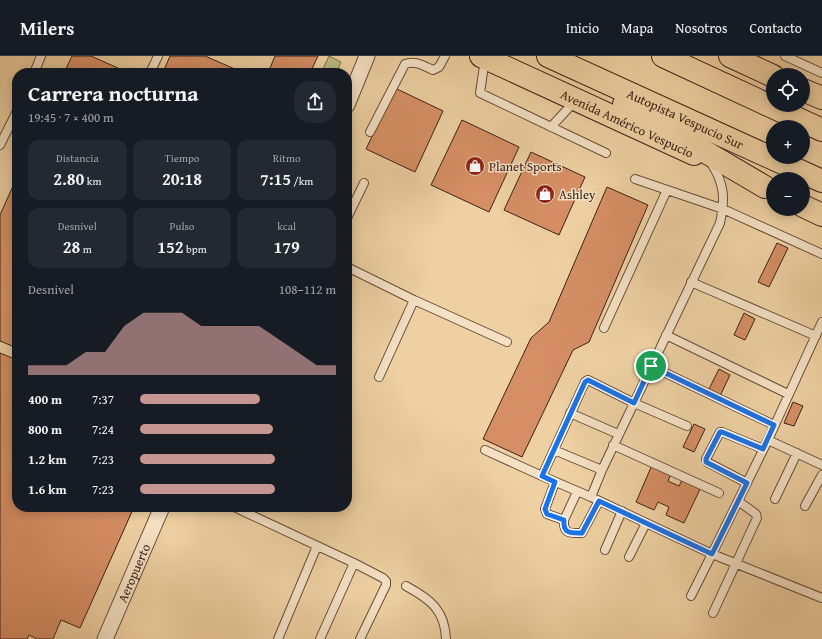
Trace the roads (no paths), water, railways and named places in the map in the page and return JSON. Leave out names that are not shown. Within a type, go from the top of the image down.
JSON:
[{"type":"main road","name":"Autopista Vespucio Sur","points":[[547,56],[822,181]]},
{"type":"main road","points":[[547,56],[655,123],[766,187]]},
{"type":"main road","points":[[663,56],[822,130]]},
{"type":"main road","points":[[730,56],[766,73]]},
{"type":"main road","name":"Avenida Américo Vespucio","points":[[483,57],[766,188]]},
{"type":"main road","points":[[810,93],[822,98]]},
{"type":"main road","points":[[810,209],[822,215]]},
{"type":"street","points":[[352,93],[367,56]]},
{"type":"street","name":"Aeropuerto","points":[[104,639],[160,512]]},
{"type":"lane","points":[[36,68],[41,56]]},
{"type":"lane","points":[[152,68],[158,56]]},
{"type":"lane","points":[[370,132],[405,64],[415,62],[433,70],[439,67],[445,56]]},
{"type":"lane","points":[[785,56],[822,73]]},
{"type":"lane","points":[[483,57],[480,93],[606,153]]},
{"type":"lane","points":[[551,127],[576,100]]},
{"type":"lane","points":[[0,145],[12,121]]},
{"type":"lane","points":[[591,497],[618,434],[720,223],[724,201],[720,180],[711,162]]},
{"type":"lane","points":[[635,178],[723,209],[822,254]]},
{"type":"lane","points":[[352,208],[364,183]]},
{"type":"lane","points":[[604,328],[667,190]]},
{"type":"lane","points":[[352,269],[414,300],[507,342]]},
{"type":"lane","points":[[691,282],[816,336]]},
{"type":"lane","points":[[379,376],[414,300]]},
{"type":"lane","points":[[691,596],[768,440],[822,322]]},
{"type":"lane","points":[[666,335],[788,394]]},
{"type":"lane","points":[[651,366],[774,425]]},
{"type":"lane","points":[[542,476],[585,382],[588,380],[634,403],[687,426]]},
{"type":"lane","points":[[570,414],[618,434]]},
{"type":"lane","points":[[747,483],[706,462],[706,459],[720,432],[763,449]]},
{"type":"lane","points":[[768,440],[822,465]]},
{"type":"lane","points":[[613,445],[719,493]]},
{"type":"lane","points":[[486,450],[646,522],[712,554],[822,598]]},
{"type":"lane","points":[[554,450],[602,470]]},
{"type":"lane","points":[[774,499],[797,453]]},
{"type":"lane","points":[[806,506],[822,475]]},
{"type":"lane","points":[[555,482],[545,509],[547,514],[564,520]]},
{"type":"lane","points":[[577,492],[564,520],[564,527],[566,531],[571,533],[582,533],[599,501]]},
{"type":"lane","points":[[713,613],[757,518],[756,514],[738,501]]},
{"type":"lane","points":[[605,550],[622,511]]},
{"type":"lane","points":[[245,512],[354,563],[386,581],[386,585],[360,639]]},
{"type":"lane","points":[[629,557],[646,522]]},
{"type":"lane","points":[[278,639],[317,546]]},
{"type":"lane","points":[[320,639],[354,563]]},
{"type":"lane","points":[[406,586],[424,596],[432,603],[446,626],[446,639]]},
{"type":"place","name":"Planet Sports","points":[[475,166]]},
{"type":"place","name":"Ashley","points":[[545,194]]}]
